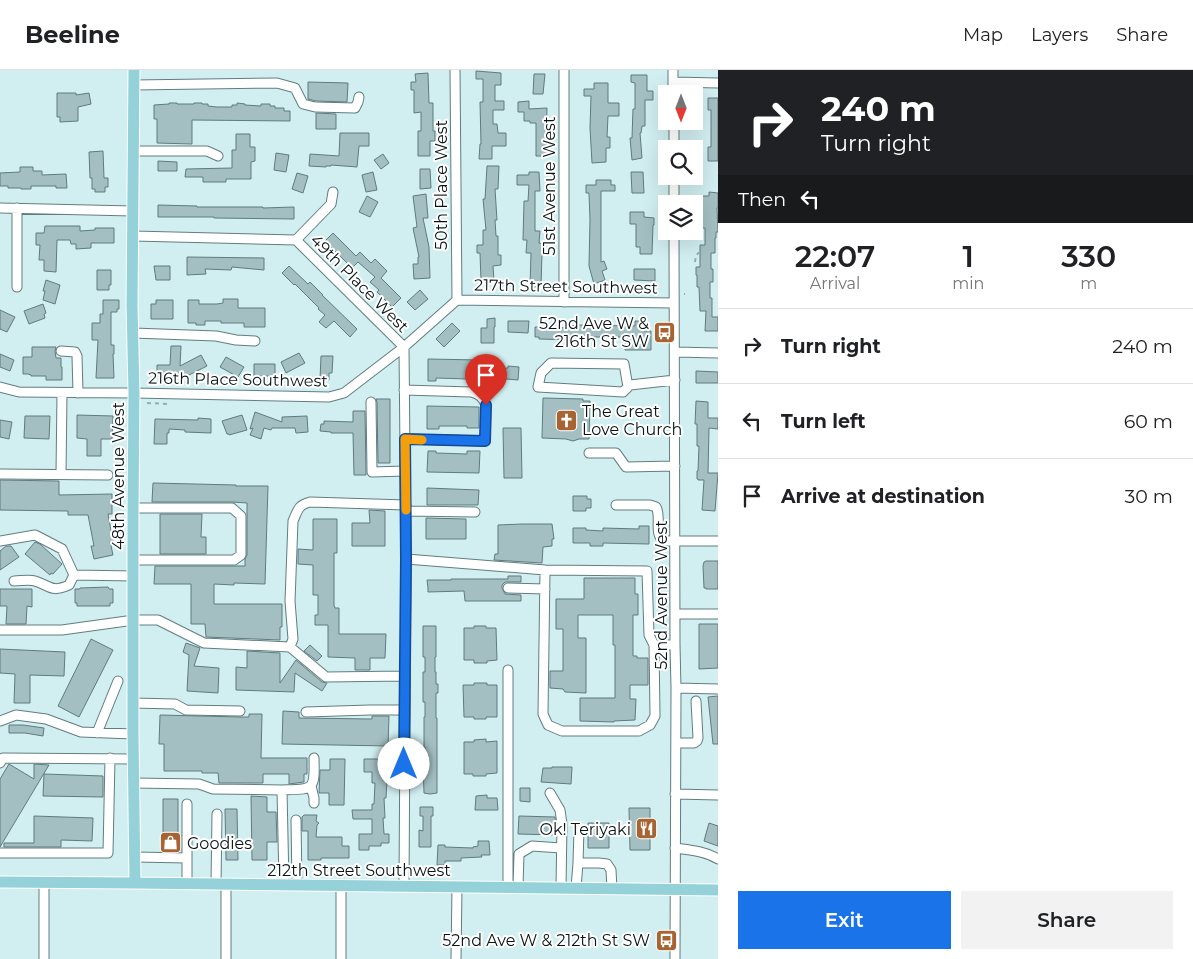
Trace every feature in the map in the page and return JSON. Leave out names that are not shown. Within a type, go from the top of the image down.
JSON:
[{"type":"main road","name":"48th Avenue West","points":[[134,70],[132,333],[134,393],[133,734],[135,883]]},
{"type":"main road","name":"212th Street Southwest","points":[[0,882],[718,890]]},
{"type":"street","name":"50th Place West","points":[[455,70],[456,300]]},
{"type":"street","name":"51st Avenue West","points":[[564,70],[564,302]]},
{"type":"street","points":[[673,70],[673,82],[718,83]]},
{"type":"street","points":[[134,84],[277,83],[295,88],[304,104],[315,107],[355,108],[358,97]]},
{"type":"street","points":[[134,151],[207,151],[218,156]]},
{"type":"street","points":[[132,236],[296,240],[331,204],[333,192]]},
{"type":"street","points":[[0,208],[133,211]]},
{"type":"street","points":[[17,208],[17,287]]},
{"type":"street","name":"49th Place West","points":[[296,240],[404,347]]},
{"type":"street","name":"52nd Avenue West","points":[[674,240],[675,959]]},
{"type":"street","name":"217th Street Southwest","points":[[456,300],[674,303]]},
{"type":"street","name":"216th Place Southwest","points":[[0,387],[18,392],[329,398],[344,393],[404,347],[456,300]]},
{"type":"street","points":[[132,333],[216,336],[256,341]]},
{"type":"street","points":[[404,347],[406,508],[404,886]]},
{"type":"street","points":[[61,351],[72,351],[78,356],[78,393]]},
{"type":"street","points":[[675,352],[718,353]]},
{"type":"street","points":[[628,387],[624,364],[551,364],[540,373],[538,387],[624,392],[630,385],[675,380]]},
{"type":"street","points":[[404,390],[471,392],[479,395],[486,405],[485,441],[405,439]]},
{"type":"street","points":[[61,474],[62,393]]},
{"type":"street","points":[[370,402],[372,472],[405,471]]},
{"type":"street","points":[[589,453],[616,454],[626,467],[675,466]]},
{"type":"street","points":[[0,474],[108,474]]},
{"type":"street","points":[[290,647],[293,640],[290,601],[293,521],[297,510],[303,504],[310,502],[475,512]]},
{"type":"street","points":[[616,505],[650,505],[656,507],[658,510],[660,539],[664,541],[718,541]]},
{"type":"street","points":[[133,508],[232,508],[241,516],[241,555],[234,560],[133,560]]},
{"type":"street","points":[[0,540],[35,534],[62,549],[74,575]]},
{"type":"street","points":[[406,559],[545,570],[647,571],[649,635],[654,645],[655,716],[650,725],[639,731],[562,731],[548,725],[543,714],[545,570]]},
{"type":"street","points":[[74,575],[133,576]]},
{"type":"street","points":[[14,581],[34,580],[51,589],[62,588],[69,585],[74,575]]},
{"type":"street","points":[[508,588],[545,590]]},
{"type":"street","points":[[675,614],[718,614]]},
{"type":"street","points":[[0,630],[62,630],[134,620],[158,620],[204,643],[290,647],[326,677],[405,676]]},
{"type":"street","points":[[654,645],[675,645]]},
{"type":"street","points":[[508,670],[513,887]]},
{"type":"street","points":[[97,733],[118,681]]},
{"type":"street","points":[[676,688],[718,689]]},
{"type":"street","points":[[676,743],[694,743],[697,741],[696,701]]},
{"type":"street","points":[[134,703],[175,704],[186,710],[240,712]]},
{"type":"street","points":[[306,712],[405,710]]},
{"type":"street","points":[[0,721],[16,715],[46,719],[81,732],[133,734]]},
{"type":"street","points":[[0,763],[3,758],[134,758]]},
{"type":"street","points":[[0,853],[108,853],[110,758]]},
{"type":"street","points":[[134,783],[199,784],[213,789],[305,790],[311,786],[315,778],[314,758]]},
{"type":"street","points":[[311,786],[314,803]]},
{"type":"street","points":[[282,790],[284,885]]},
{"type":"street","points":[[550,793],[560,810],[562,824],[561,888]]},
{"type":"street","points":[[676,794],[718,795]]},
{"type":"street","points":[[187,804],[187,884]]},
{"type":"street","points":[[217,814],[226,959]]},
{"type":"street","points":[[296,820],[297,886]]},
{"type":"street","points":[[576,888],[579,829]]},
{"type":"street","points":[[513,887],[520,854],[532,846],[561,848]]},
{"type":"street","points":[[675,848],[704,853],[718,859]]},
{"type":"street","points":[[134,857],[187,858]]},
{"type":"street","points":[[578,863],[607,864],[611,870],[612,889]]},
{"type":"street","points":[[44,883],[44,959]]},
{"type":"street","points":[[341,886],[341,959]]},
{"type":"street","points":[[456,887],[456,959]]},
{"type":"path","points":[[696,262],[696,255],[700,252]]},
{"type":"path","points":[[147,403],[170,404]]},
{"type":"building","points":[[476,71],[501,73],[501,85],[495,85],[495,101],[504,101],[504,110],[493,110],[493,124],[497,124],[498,133],[506,133],[506,146],[492,146],[492,159],[479,159],[481,144],[480,102],[483,102],[483,79],[476,79]]},
{"type":"building","points":[[428,73],[429,103],[433,103],[435,141],[430,141],[430,156],[418,156],[418,131],[421,131],[421,112],[414,113],[414,90],[411,90],[411,82],[416,82],[415,74]]},
{"type":"building","points":[[534,74],[545,74],[543,94],[533,94]]},
{"type":"building","points":[[631,75],[647,75],[647,91],[653,91],[653,100],[645,100],[645,126],[642,126],[640,133],[642,158],[632,160],[630,138],[632,138],[633,109],[635,109],[635,83],[631,82]]},
{"type":"building","points":[[308,82],[348,83],[347,102],[308,99]]},
{"type":"building","points":[[594,83],[608,83],[608,103],[619,103],[619,116],[608,116],[607,137],[610,137],[610,148],[606,148],[606,162],[592,163],[591,96],[584,96],[584,89],[594,89]]},
{"type":"building","points":[[57,93],[76,93],[76,95],[89,93],[91,104],[78,107],[78,121],[60,122],[60,117],[57,117]]},
{"type":"building","points":[[708,98],[718,98],[718,161],[708,161],[708,147],[711,147],[711,110],[708,110]]},
{"type":"building","points":[[529,101],[529,109],[547,108],[546,156],[536,156],[536,123],[524,121],[524,112],[518,112],[518,102]]},
{"type":"building","points":[[202,103],[217,107],[232,107],[232,105],[237,105],[237,103],[261,106],[261,104],[270,104],[270,106],[275,106],[275,108],[284,108],[284,111],[290,111],[290,121],[192,120],[192,144],[157,143],[157,119],[154,119],[154,105]]},
{"type":"building","points":[[316,113],[336,114],[336,129],[316,129]]},
{"type":"building","points":[[340,133],[369,133],[369,146],[359,146],[357,167],[309,166],[310,154],[339,156]]},
{"type":"building","points":[[236,134],[250,134],[250,147],[255,147],[255,161],[251,162],[251,179],[226,179],[226,182],[203,182],[203,177],[185,177],[186,169],[232,168],[232,150],[236,150]]},
{"type":"building","points":[[103,151],[104,178],[108,178],[108,187],[105,187],[105,192],[95,192],[95,189],[92,189],[92,178],[90,178],[89,152]]},
{"type":"building","points":[[276,153],[289,155],[286,172],[274,170]]},
{"type":"building","points":[[383,154],[389,163],[381,169],[374,160]]},
{"type":"building","points":[[158,161],[177,162],[177,171],[158,171]]},
{"type":"building","points":[[487,166],[499,166],[498,189],[495,189],[497,220],[495,220],[496,236],[498,236],[498,255],[501,255],[501,265],[493,266],[494,281],[481,281],[480,253],[477,253],[477,245],[483,245],[483,230],[486,230],[483,199],[485,199]]},
{"type":"building","points":[[20,167],[33,167],[33,171],[42,171],[42,175],[66,174],[67,188],[31,186],[31,189],[21,189],[0,186],[0,173],[20,172]]},
{"type":"building","points":[[420,169],[430,169],[431,188],[420,189]]},
{"type":"building","points":[[373,172],[377,190],[366,192],[362,175]]},
{"type":"building","points":[[529,172],[539,172],[540,191],[535,191],[535,231],[540,231],[539,243],[545,244],[545,253],[542,253],[541,287],[530,287],[531,253],[526,253],[527,240],[523,240],[524,201],[528,201],[529,185],[517,185],[517,175],[529,175]]},
{"type":"building","points":[[631,172],[643,172],[644,193],[632,193]]},
{"type":"building","points":[[297,173],[308,176],[303,193],[292,189]]},
{"type":"building","points":[[596,180],[611,180],[611,185],[615,185],[615,191],[601,191],[601,262],[604,261],[607,269],[602,271],[605,280],[594,284],[589,266],[589,193],[586,193],[586,185],[596,185]]},
{"type":"building","points":[[709,192],[718,193],[718,232],[716,232],[715,238],[715,253],[711,253],[713,282],[710,282],[710,298],[712,298],[712,317],[718,317],[718,331],[705,331],[706,311],[700,311],[699,287],[697,287],[696,275],[696,267],[700,267],[700,245],[705,245],[703,196],[709,196]]},
{"type":"building","points":[[426,194],[428,218],[423,218],[429,247],[430,278],[414,279],[413,264],[418,264],[419,257],[413,228],[417,227],[413,196]]},
{"type":"building","points":[[367,196],[378,202],[370,217],[359,212]]},
{"type":"building","points":[[158,205],[294,207],[294,219],[158,217]]},
{"type":"building","points":[[630,212],[644,212],[644,217],[654,218],[652,254],[640,254],[640,247],[636,247],[636,224],[630,224]]},
{"type":"building","points":[[45,226],[80,226],[80,231],[95,230],[95,228],[114,228],[114,243],[91,243],[91,248],[76,249],[76,244],[71,244],[70,240],[57,240],[56,272],[44,271],[44,260],[39,260],[40,245],[36,245],[36,233],[44,233]]},
{"type":"building","points":[[333,233],[356,256],[360,252],[371,263],[375,259],[387,271],[381,278],[401,298],[392,307],[370,282],[375,277],[358,262],[352,268],[325,241]]},
{"type":"building","points":[[187,257],[264,258],[264,270],[232,267],[231,270],[205,269],[206,274],[187,275]]},
{"type":"building","points":[[154,266],[170,266],[170,280],[156,280]]},
{"type":"building","points":[[289,266],[308,284],[310,282],[357,329],[350,337],[334,321],[326,328],[319,322],[325,315],[282,273]]},
{"type":"building","points":[[634,269],[655,269],[655,281],[634,280]]},
{"type":"building","points":[[97,270],[111,270],[109,290],[97,290]]},
{"type":"building","points":[[46,280],[60,285],[55,304],[43,300]]},
{"type":"building","points":[[420,290],[428,299],[415,310],[407,302]]},
{"type":"building","points":[[223,299],[238,299],[238,308],[265,308],[265,327],[244,327],[244,323],[221,323],[221,321],[205,321],[205,325],[188,323],[188,300],[199,300],[199,304],[217,304],[223,303]]},
{"type":"building","points":[[103,300],[119,300],[117,312],[111,312],[114,378],[96,378],[98,340],[92,340],[92,323],[100,323],[100,314],[103,314]]},
{"type":"building","points":[[156,300],[173,300],[173,319],[151,319],[151,304],[156,304]]},
{"type":"building","points":[[43,304],[46,313],[44,314],[45,318],[29,324],[24,311]]},
{"type":"building","points":[[0,310],[15,317],[7,332],[0,329]]},
{"type":"building","points":[[495,318],[494,343],[481,343],[481,328],[487,328],[487,319]]},
{"type":"building","points":[[508,321],[529,321],[528,333],[508,332]]},
{"type":"building","points":[[635,321],[644,321],[644,331],[651,331],[651,350],[625,350],[625,337],[579,337],[579,340],[539,339],[539,337],[535,337],[535,327],[571,328],[571,326],[577,325],[635,326]]},
{"type":"building","points":[[452,323],[460,331],[444,347],[436,339]]},
{"type":"building","points":[[171,346],[181,346],[180,366],[201,355],[207,366],[185,377],[157,377],[157,365],[170,365]]},
{"type":"building","points":[[32,347],[56,347],[56,358],[61,358],[62,380],[46,380],[46,376],[23,374],[23,357],[32,357]]},
{"type":"building","points":[[299,353],[305,363],[286,373],[281,362]]},
{"type":"building","points":[[0,354],[14,360],[10,371],[0,367]]},
{"type":"building","points":[[321,356],[333,356],[332,373],[329,373],[329,380],[320,380]]},
{"type":"building","points":[[226,357],[244,367],[238,377],[220,367]]},
{"type":"building","points":[[428,359],[479,360],[478,382],[468,382],[468,379],[436,378],[436,381],[428,381]]},
{"type":"building","points":[[254,364],[275,364],[275,376],[254,376]]},
{"type":"building","points":[[508,366],[519,367],[518,380],[495,378],[496,369],[508,368]]},
{"type":"building","points":[[696,371],[718,372],[718,383],[696,383]]},
{"type":"building","name":"The Great Love Church","points":[[543,398],[583,399],[583,401],[590,401],[589,439],[573,441],[542,438]]},
{"type":"building","points":[[376,399],[390,399],[390,463],[378,463]]},
{"type":"building","points":[[696,401],[708,402],[708,418],[718,418],[718,429],[709,428],[708,473],[718,473],[715,511],[702,510],[704,480],[697,479],[699,446],[697,446],[697,424],[695,424]]},
{"type":"building","points":[[427,406],[479,407],[479,428],[439,426],[439,429],[427,429]]},
{"type":"building","points":[[353,411],[365,411],[366,475],[354,475],[353,433],[320,431],[321,424],[324,424],[324,421],[353,422]]},
{"type":"building","points":[[255,412],[282,422],[282,417],[307,416],[308,432],[296,433],[295,428],[272,428],[271,430],[264,428],[261,439],[250,435]]},
{"type":"building","points":[[77,415],[113,416],[112,439],[101,439],[101,456],[87,456],[87,439],[77,438]]},
{"type":"building","points":[[242,415],[247,430],[227,434],[222,421]]},
{"type":"building","points":[[25,416],[50,416],[49,439],[24,438]]},
{"type":"building","points":[[198,418],[211,419],[211,433],[169,429],[167,444],[154,444],[155,419],[198,420]]},
{"type":"building","points":[[0,420],[12,422],[9,439],[0,437]]},
{"type":"building","points":[[503,428],[521,428],[522,478],[504,478]]},
{"type":"building","points":[[428,451],[467,454],[467,451],[480,451],[479,473],[427,472]]},
{"type":"building","points":[[0,480],[59,481],[59,495],[112,494],[112,514],[108,514],[113,541],[110,541],[113,555],[94,559],[91,546],[94,546],[88,515],[68,515],[68,511],[0,510]]},
{"type":"building","points":[[153,483],[268,486],[265,584],[214,584],[214,604],[282,604],[280,640],[206,637],[205,624],[191,624],[191,584],[154,584],[155,566],[245,566],[247,555],[247,503],[152,502]]},
{"type":"building","points":[[427,488],[479,490],[478,505],[427,505]]},
{"type":"building","points":[[573,496],[587,496],[587,499],[591,499],[591,508],[586,508],[586,511],[573,511]]},
{"type":"building","points":[[369,510],[385,511],[385,546],[352,546],[352,523],[370,523]]},
{"type":"building","points":[[160,514],[202,514],[201,537],[206,537],[206,554],[160,554]]},
{"type":"building","points":[[426,518],[466,519],[466,539],[426,539]]},
{"type":"building","points":[[313,519],[337,519],[337,553],[334,553],[334,605],[335,608],[339,608],[339,634],[386,634],[385,658],[370,658],[370,670],[355,670],[355,658],[328,657],[328,625],[315,625],[315,615],[318,615],[318,595],[313,595],[313,565],[298,564],[298,549],[313,550]]},
{"type":"building","points":[[552,524],[554,539],[552,539],[552,546],[543,547],[542,563],[494,560],[495,554],[498,554],[498,525]]},
{"type":"building","points":[[639,526],[649,526],[649,544],[603,543],[603,546],[590,546],[590,543],[573,543],[573,528],[603,531],[603,528],[639,529]]},
{"type":"building","points":[[35,542],[40,544],[62,564],[53,574],[51,573],[50,575],[25,554]]},
{"type":"building","points":[[6,546],[11,546],[19,557],[0,570],[0,551]]},
{"type":"building","points":[[706,561],[718,561],[718,589],[704,588],[703,566]]},
{"type":"building","points":[[508,576],[521,576],[521,582],[505,582],[502,588],[505,594],[521,595],[521,601],[465,601],[464,591],[428,592],[427,580],[508,579]]},
{"type":"building","points":[[584,578],[635,578],[635,594],[638,594],[638,615],[633,615],[633,656],[648,658],[648,685],[630,685],[630,699],[636,699],[635,720],[614,722],[580,721],[580,698],[615,698],[613,615],[578,615],[578,638],[586,638],[586,693],[565,692],[563,689],[550,688],[550,671],[563,671],[563,629],[556,629],[556,599],[584,599]]},
{"type":"building","points":[[108,587],[113,589],[113,603],[110,603],[110,606],[77,606],[77,603],[75,603],[75,589]]},
{"type":"building","points":[[0,589],[32,589],[32,607],[27,606],[26,624],[6,624],[7,606],[0,606]]},
{"type":"building","points":[[699,624],[718,624],[718,668],[699,669]]},
{"type":"building","points":[[423,626],[436,626],[435,672],[436,684],[438,684],[438,693],[436,693],[437,793],[430,794],[424,793],[425,702],[423,702],[423,672],[425,672],[425,657],[423,657]]},
{"type":"building","points":[[474,626],[496,628],[497,660],[487,661],[487,663],[474,663],[474,660],[464,660],[464,628],[474,628]]},
{"type":"building","points":[[91,639],[113,650],[79,717],[58,706]]},
{"type":"building","points":[[186,643],[200,648],[194,666],[219,668],[218,693],[187,691],[189,655],[183,652]]},
{"type":"building","points":[[310,645],[322,656],[317,661],[304,651]]},
{"type":"building","points":[[0,649],[65,652],[64,676],[30,675],[30,703],[14,703],[15,674],[0,673]]},
{"type":"building","points":[[247,651],[280,653],[280,683],[296,660],[322,682],[327,683],[322,691],[295,673],[294,692],[236,690],[236,667],[247,668]]},
{"type":"building","points":[[474,683],[497,685],[497,717],[474,719],[474,717],[464,717],[463,685],[474,685]]},
{"type":"building","points":[[718,696],[718,744],[713,744],[708,697]]},
{"type":"building","points":[[283,711],[299,712],[299,718],[372,719],[372,716],[389,716],[388,746],[282,744]]},
{"type":"building","points":[[249,714],[262,714],[261,758],[307,758],[307,774],[304,774],[304,782],[289,784],[289,774],[263,774],[263,783],[219,783],[218,773],[164,771],[164,744],[159,744],[160,715],[249,717]]},
{"type":"building","points":[[9,725],[44,728],[43,736],[9,733]]},
{"type":"building","points":[[486,739],[486,742],[497,741],[497,773],[486,774],[486,776],[464,774],[464,742]]},
{"type":"building","points":[[330,759],[345,759],[344,805],[329,805],[329,793],[319,793],[320,770],[330,770]]},
{"type":"building","points":[[364,759],[386,759],[386,762],[388,762],[386,798],[384,798],[385,818],[383,818],[384,834],[389,834],[389,843],[381,843],[381,846],[369,846],[369,850],[359,850],[359,834],[372,834],[372,819],[353,819],[352,810],[372,810],[372,804],[374,804],[375,783],[372,783],[372,772],[364,772]]},
{"type":"building","points":[[9,764],[34,779],[34,764],[49,765],[0,847],[0,779]]},
{"type":"building","points":[[572,767],[571,784],[541,782],[543,768]]},
{"type":"building","points":[[44,774],[103,776],[103,797],[43,796]]},
{"type":"building","points":[[520,788],[530,788],[530,802],[520,801]]},
{"type":"building","points":[[487,795],[487,798],[497,798],[498,810],[475,810],[476,796]]},
{"type":"building","points":[[251,796],[267,797],[267,812],[276,812],[277,842],[267,842],[267,860],[252,860]]},
{"type":"building","points":[[163,799],[178,799],[178,835],[181,835],[181,850],[161,850]]},
{"type":"building","points":[[420,807],[433,807],[433,816],[431,816],[431,847],[419,847],[419,830],[423,831],[423,816],[420,816]]},
{"type":"building","points":[[629,808],[650,808],[650,850],[630,850]]},
{"type":"building","points":[[225,809],[237,809],[238,860],[226,860]]},
{"type":"building","points":[[304,815],[317,815],[316,821],[319,823],[317,825],[316,837],[342,837],[342,846],[349,846],[349,858],[308,860],[308,831],[302,831],[302,817]]},
{"type":"building","points":[[34,816],[93,818],[92,841],[61,840],[61,847],[4,847],[4,843],[34,843]]},
{"type":"building","points":[[519,816],[555,817],[556,835],[518,834]]},
{"type":"building","points":[[588,823],[609,823],[609,848],[588,848]]},
{"type":"building","points":[[709,823],[718,826],[718,846],[704,841]]},
{"type":"building","points":[[478,841],[489,841],[490,855],[461,858],[461,861],[445,861],[445,865],[437,865],[438,845],[473,848],[478,846]]},
{"type":"slow traffic","points":[[406,510],[405,439],[422,440]]},
{"type":"place","name":"52nd Ave W & 216th St SW","points":[[665,332]]},
{"type":"place","name":"The Great Love Church","points":[[566,420]]},
{"type":"place","name":"Ok! Teriyaki","points":[[647,829]]},
{"type":"place","name":"Goodies","points":[[171,843]]},
{"type":"place","name":"52nd Ave W & 212th St SW","points":[[666,940]]},
{"type":"route","points":[[404,764],[405,439],[485,441],[486,405]]}]
